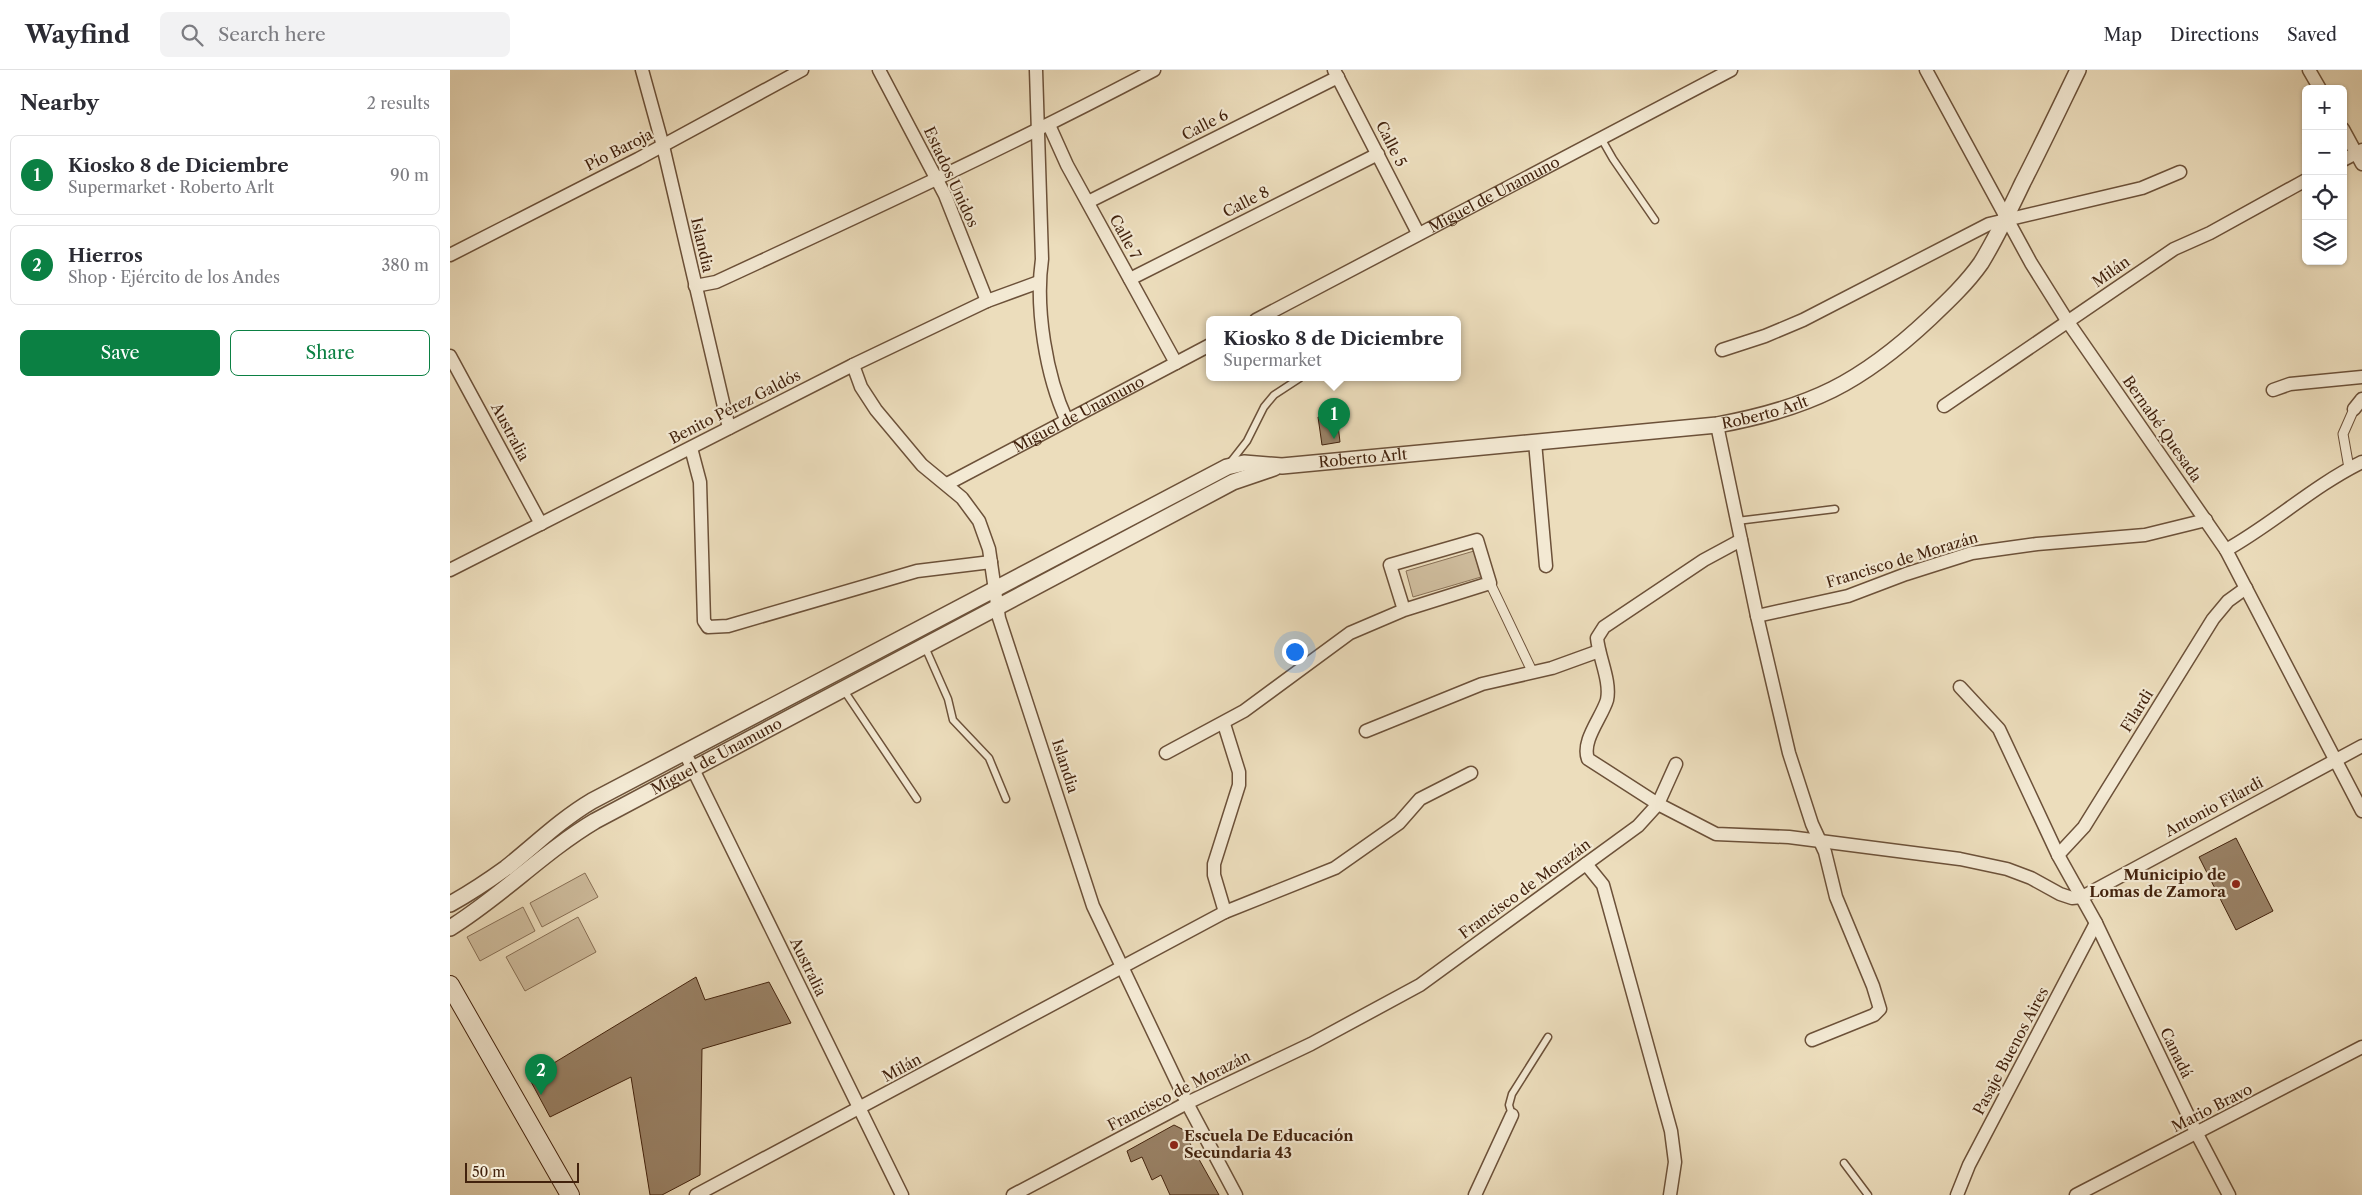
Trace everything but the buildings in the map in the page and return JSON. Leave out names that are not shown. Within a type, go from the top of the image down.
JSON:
[{"type":"main road","points":[[450,985],[570,1195]]},
{"type":"street","name":"Islandia","points":[[642,70],[663,146],[729,428]]},
{"type":"street","name":"Pío Baroja","points":[[450,255],[663,146],[802,70]]},
{"type":"street","name":"Estados Unidos","points":[[879,70],[938,179],[987,301]]},
{"type":"street","points":[[1036,70],[1037,131],[1041,175],[1042,258],[1039,282],[1052,383],[1067,421]]},
{"type":"street","points":[[695,286],[716,282],[938,179],[1049,126],[1154,70]]},
{"type":"street","name":"Miguel de Unamuno","points":[[1263,316],[1731,70]]},
{"type":"street","name":"Bernabé Quesada","points":[[1926,70],[2006,218],[2068,322],[2226,550],[2362,811]]},
{"type":"street","name":"Roberto Arlt","points":[[995,590],[1227,468],[1244,463],[1282,466],[1718,426],[1798,406],[1839,389],[1861,375],[1911,336],[1966,282],[1980,264],[2006,218],[2078,70]]},
{"type":"street","points":[[2309,70],[2318,85]]},
{"type":"street","name":"Calle 5","points":[[1336,74],[1418,233]]},
{"type":"street","name":"Calle 6","points":[[1088,202],[1336,74]]},
{"type":"street","name":"Calle 7","points":[[1049,126],[1088,202],[1176,363]]},
{"type":"street","points":[[2344,130],[2360,155],[2347,159]]},
{"type":"street","name":"Calle 8","points":[[1130,279],[1378,154]]},
{"type":"street","points":[[1722,350],[1765,336],[1803,320],[1989,224],[2006,218],[2032,215],[2142,188],[2180,172]]},
{"type":"street","name":"Milán","points":[[1944,406],[2174,249],[2210,234],[2302,182]]},
{"type":"street","name":"Benito Pérez Galdós","points":[[450,570],[853,365],[987,301],[1039,282]]},
{"type":"street","name":"Miguel de Unamuno","points":[[947,484],[1206,347]]},
{"type":"street","name":"Australia","points":[[450,356],[541,524]]},
{"type":"street","name":"Islandia","points":[[853,365],[861,387],[876,410],[922,465],[947,484],[968,505],[979,521],[989,549],[996,609],[1093,906],[1187,1103],[1236,1195]]},
{"type":"street","points":[[2273,390],[2290,384],[2362,377]]},
{"type":"street","points":[[2349,468],[2343,434],[2358,404]]},
{"type":"street","points":[[1718,426],[1740,540],[1789,753],[1812,824],[1821,842],[1836,897],[1874,986],[1880,1009],[1874,1015],[1812,1040]]},
{"type":"street","points":[[1535,442],[1546,566]]},
{"type":"street","points":[[691,448],[700,482],[704,621],[708,626],[728,626],[918,571],[991,562]]},
{"type":"street","points":[[2226,550],[2252,536],[2313,491],[2362,462]]},
{"type":"street","name":"Roberto Arlt","points":[[996,609],[1233,482],[1282,466]]},
{"type":"street","name":"Francisco de Morazán","points":[[1757,616],[1848,596],[1906,574],[1972,553],[2038,544],[2145,535],[2206,520]]},
{"type":"street","points":[[1404,610],[1390,565],[1477,540],[1490,583],[1532,671]]},
{"type":"street","points":[[1740,540],[1704,560],[1604,627],[1597,638],[1608,689],[1605,705],[1590,739],[1586,754],[1594,763],[1658,804],[1716,834],[1788,837],[1960,859],[2007,869],[2031,878],[2060,894],[2072,898],[2082,897]]},
{"type":"street","points":[[1166,753],[1224,724],[1244,711],[1350,633],[1404,610],[1490,583]]},
{"type":"street","name":"Filardi","points":[[2058,855],[2084,827],[2213,619],[2228,601],[2246,588]]},
{"type":"street","name":"Miguel de Unamuno","points":[[450,904],[479,887],[507,867],[571,813],[995,590]]},
{"type":"street","name":"Miguel de Unamuno","points":[[450,928],[500,895],[577,832],[692,769],[996,609]]},
{"type":"street","points":[[1366,731],[1482,684],[1532,671],[1552,668],[1599,651]]},
{"type":"street","points":[[1960,687],[1999,729],[2058,855]]},
{"type":"street","points":[[1224,724],[1239,772],[1237,795],[1214,864],[1214,875],[1225,912]]},
{"type":"street","name":"Antonio Filardi","points":[[2082,897],[2362,746]]},
{"type":"street","name":"Australia","points":[[685,753],[902,1195]]},
{"type":"street","name":"Francisco de Morazán","points":[[1013,1195],[1187,1103],[1311,1044],[1420,985],[1642,823],[1658,804],[1676,764]]},
{"type":"street","name":"Milán","points":[[696,1195],[859,1110],[1225,912],[1335,868],[1398,823],[1420,799],[1471,773]]},
{"type":"street","name":"Canadá","points":[[2058,855],[2096,923],[2197,1134],[2229,1195]]},
{"type":"street","points":[[1586,864],[1603,885],[1671,1132],[1675,1162],[1670,1195]]},
{"type":"street","name":"Pasaje Buenos Aires","points":[[1956,1195],[1969,1166],[2096,923]]},
{"type":"street","name":"Mario Bravo","points":[[2076,1195],[2362,1047]]},
{"type":"street","points":[[1475,1195],[1512,1116]]},
{"type":"lane","points":[[1601,138],[1613,160],[1654,220]]},
{"type":"lane","points":[[1227,468],[1247,441],[1264,407],[1274,396],[1296,381]]},
{"type":"lane","points":[[1736,521],[1834,509]]},
{"type":"lane","points":[[925,646],[948,699],[953,720],[989,758],[1006,799]]},
{"type":"lane","points":[[843,690],[917,799]]},
{"type":"lane","points":[[1512,1116],[1509,1104],[1512,1094],[1548,1037]]},
{"type":"lane","points":[[1844,1163],[1868,1195]]},
{"type":"shaded area","points":[[1474,551],[1481,577],[1413,597],[1406,571]]},
{"type":"shaded area","points":[[585,873],[598,897],[542,927],[530,903]]},
{"type":"shaded area","points":[[523,907],[535,931],[480,961],[467,937]]},
{"type":"shaded area","points":[[578,917],[596,952],[525,991],[506,957]]},
{"type":"place","name":"Kiosko 8 de Diciembre","points":[[1334,439]]},
{"type":"place","name":"Municipio de Lomas de Zamora","points":[[2236,884]]},
{"type":"place","name":"Hierros","points":[[541,1095]]},
{"type":"place","name":"Escuela De Educación Secundaria 43","points":[[1174,1145]]}]
